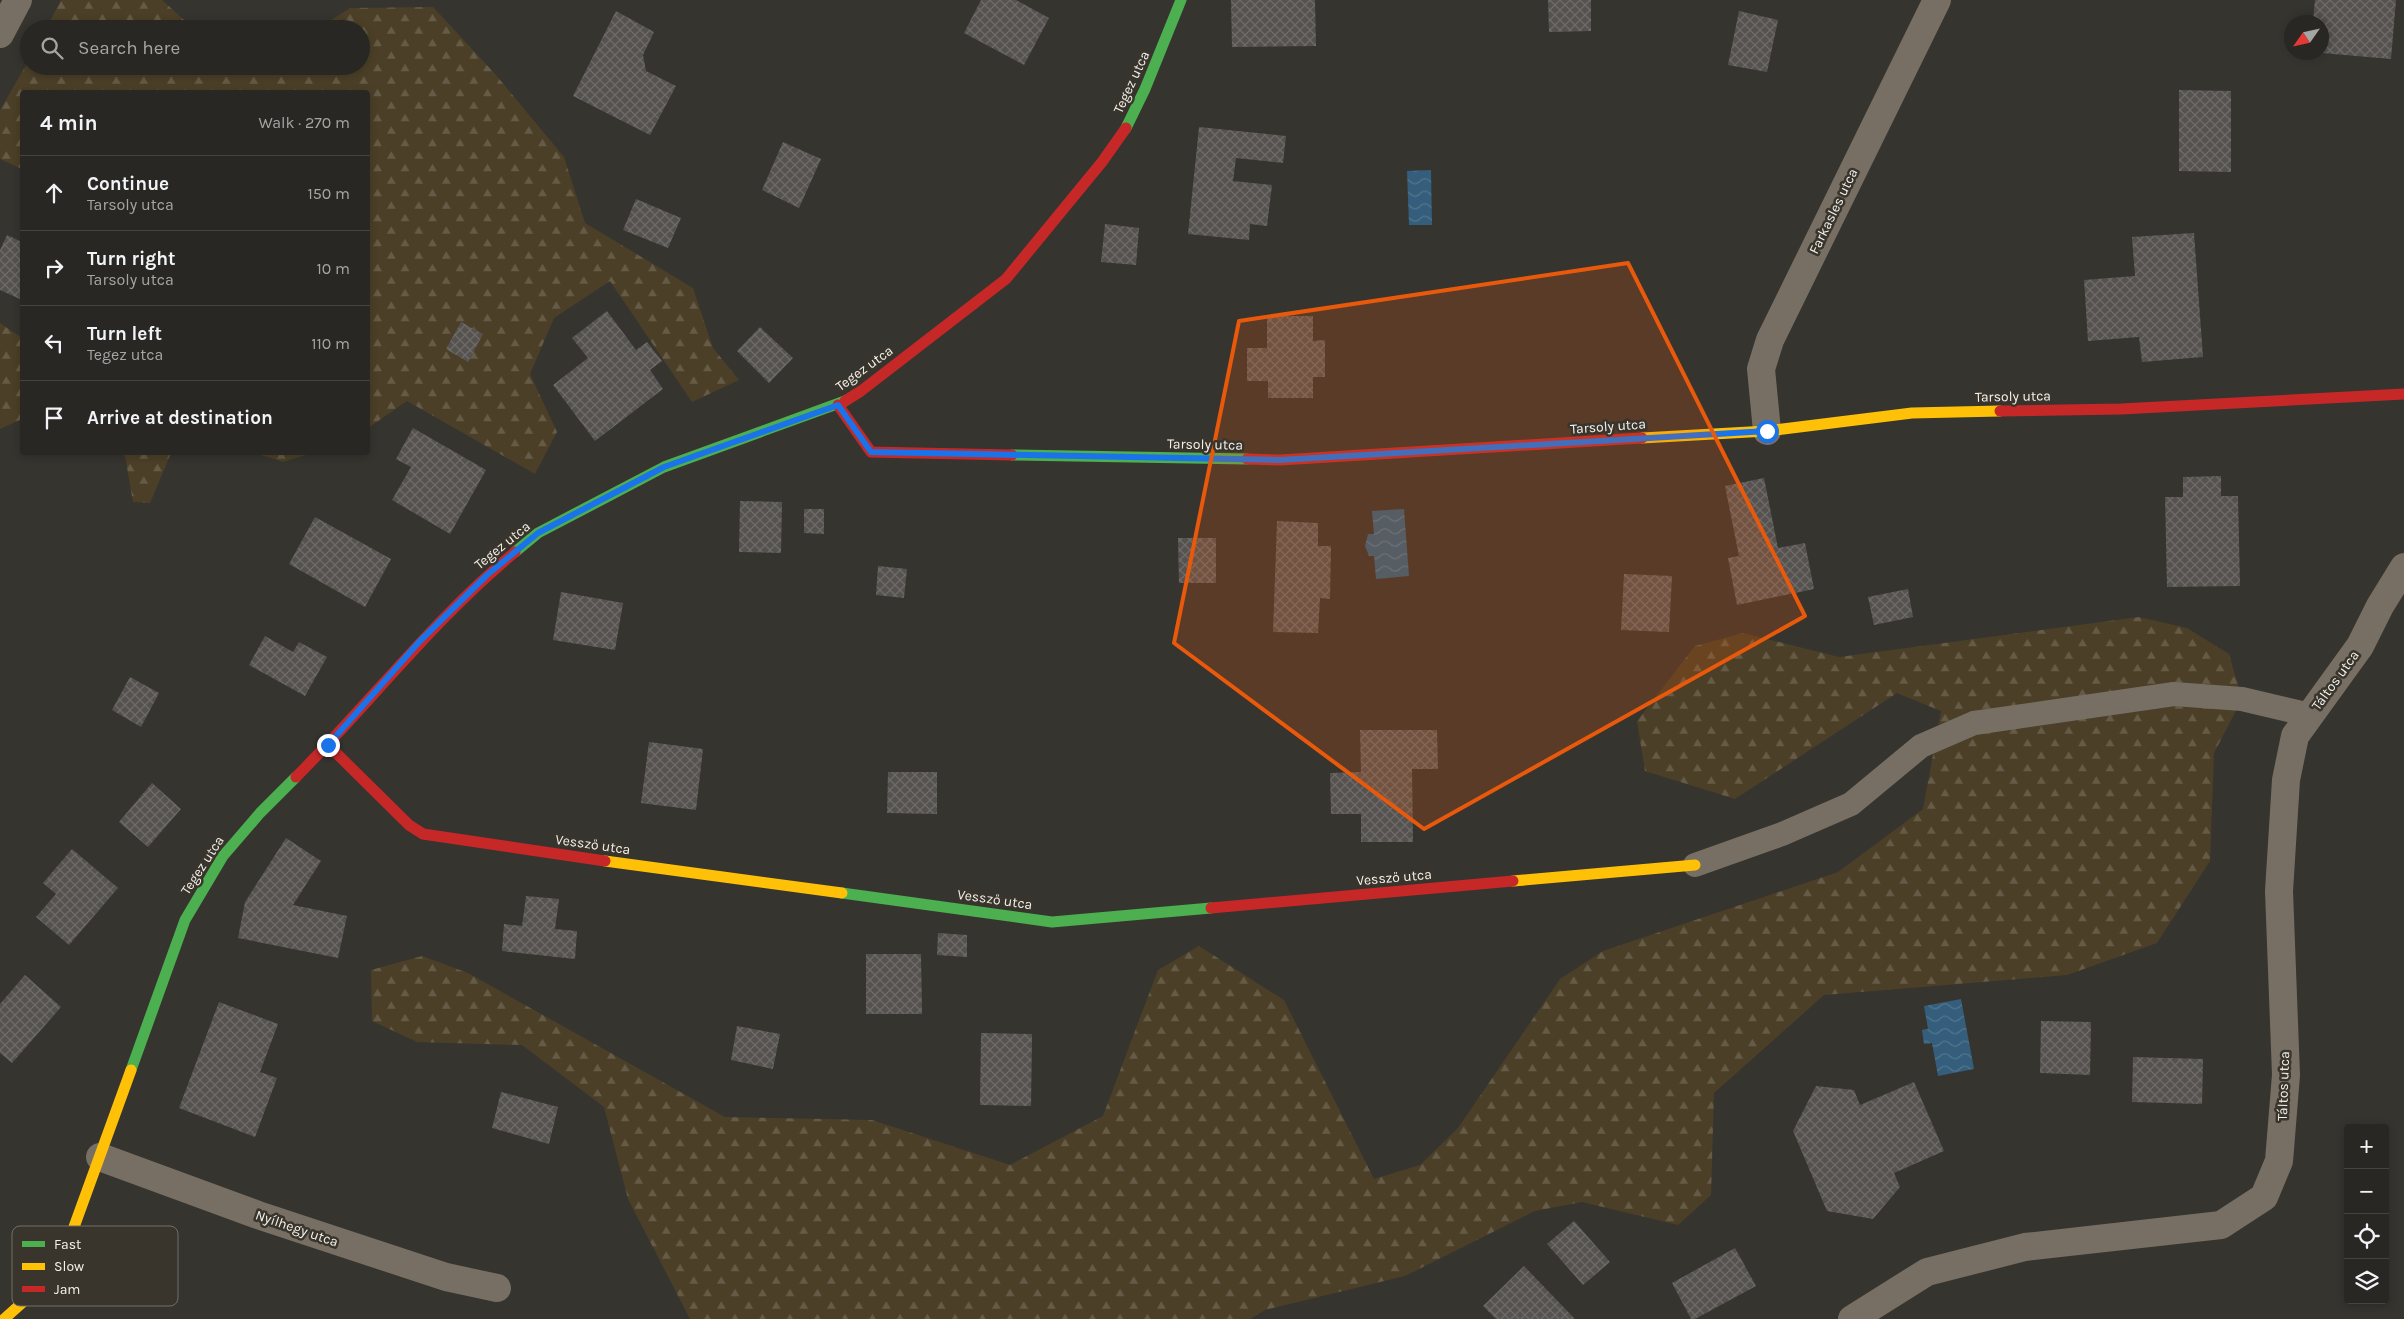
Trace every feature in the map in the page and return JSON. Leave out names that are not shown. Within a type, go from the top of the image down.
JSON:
[{"type":"street","points":[[0,34],[18,0]]},
{"type":"street","name":"Tegez utca","points":[[75,1226],[185,920],[223,856],[260,814],[328,745],[419,642],[487,575],[538,533],[664,467],[838,405],[861,391],[1006,279],[1123,135],[1145,89],[1180,0]]},
{"type":"street","name":"Farkasles utca","points":[[1767,431],[1761,369],[1770,340],[1937,0]]},
{"type":"street","name":"Tarsoly utca","points":[[838,405],[871,452],[1280,460],[1767,431],[1912,413],[2121,409],[2404,394]]},
{"type":"street","name":"Táltos utca","points":[[1852,1319],[1927,1272],[2025,1247],[2221,1225],[2264,1197],[2278,1161],[2286,1074],[2279,891],[2286,780],[2296,736],[2360,646],[2380,606],[2404,567]]},
{"type":"street","name":"Vessző utca","points":[[328,745],[410,825],[423,834],[439,838],[1052,922],[1695,865]]},
{"type":"street","name":"Nyílhegy utca","points":[[100,1157],[258,1215],[446,1277],[497,1288]]},
{"type":"street","name":"Tegez utca","points":[[4,1319],[19,1306]]},
{"type":"lane","points":[[1695,865],[1782,834],[1851,804],[1921,746],[1974,723],[2174,694],[2242,699],[2310,715]]},
{"type":"highlighted area","points":[[1628,263],[1805,616],[1424,829],[1174,643],[1239,321]]},
{"type":"green space","points":[[61,0],[162,0],[184,20],[51,20]]},
{"type":"green space","points":[[433,7],[496,75],[564,157],[585,223],[693,288],[713,348],[739,380],[692,402],[610,281],[554,318],[530,374],[557,432],[535,474],[407,401],[370,427],[370,90],[20,90],[20,168],[0,159],[0,110],[20,75],[370,75],[370,20],[331,20],[350,8]]},
{"type":"green space","points":[[0,323],[20,337],[20,420],[0,429]]},
{"type":"green space","points":[[124,455],[170,455],[150,503],[133,502]]},
{"type":"green space","points":[[261,455],[306,455],[283,462]]},
{"type":"green space","points":[[2139,617],[2187,628],[2229,654],[2242,699],[2214,753],[2210,861],[2157,943],[2067,975],[1824,995],[1714,1093],[1711,1195],[1678,1225],[1582,1202],[1535,1211],[1405,1276],[1265,1310],[1250,1319],[690,1319],[628,1199],[604,1107],[522,1045],[417,1042],[372,1021],[371,970],[422,956],[468,973],[725,1117],[872,1120],[1010,1165],[1103,1116],[1158,970],[1199,946],[1284,1000],[1374,1179],[1420,1165],[1458,1128],[1560,979],[1603,951],[1838,872],[1923,809],[1941,711],[1897,693],[1735,799],[1645,771],[1637,721],[1695,646],[1743,633],[1839,657]]},
{"type":"water","points":[[1431,170],[1432,225],[1409,225],[1407,171]]},
{"type":"water","points":[[1404,509],[1409,576],[1376,579],[1374,556],[1369,556],[1365,546],[1368,534],[1374,534],[1372,511]]},
{"type":"water","points":[[1961,999],[1974,1069],[1938,1076],[1932,1043],[1924,1044],[1922,1030],[1928,1029],[1924,1006]]},
{"type":"building","points":[[981,0],[1016,0],[1049,18],[1024,65],[964,33]]},
{"type":"building","points":[[1231,0],[1315,0],[1316,46],[1232,47]]},
{"type":"building","points":[[1548,0],[1591,0],[1591,31],[1549,32]]},
{"type":"building","points":[[2315,0],[2396,0],[2391,59],[2329,54],[2329,15],[2314,15]]},
{"type":"building","points":[[616,11],[654,32],[643,55],[646,71],[676,86],[650,135],[573,96]]},
{"type":"building","points":[[1739,11],[1778,20],[1767,72],[1728,65]]},
{"type":"building","points":[[2179,90],[2231,91],[2231,172],[2179,171]]},
{"type":"building","points":[[1199,127],[1286,136],[1283,163],[1236,158],[1233,181],[1272,185],[1267,226],[1250,224],[1249,240],[1188,234]]},
{"type":"building","points":[[783,142],[821,159],[799,208],[762,190]]},
{"type":"building","points":[[636,199],[681,218],[668,248],[623,230]]},
{"type":"building","points":[[1105,224],[1139,228],[1136,265],[1101,262]]},
{"type":"building","points":[[2194,233],[2203,357],[2142,362],[2139,337],[2088,341],[2084,280],[2135,276],[2132,237]]},
{"type":"building","points":[[7,235],[20,241],[20,299],[0,290],[0,250]]},
{"type":"building","points":[[607,311],[636,350],[647,342],[662,361],[650,370],[663,389],[595,441],[553,385],[588,358],[572,338]]},
{"type":"building","points":[[1267,316],[1313,316],[1313,341],[1325,340],[1325,377],[1313,377],[1313,398],[1268,398],[1268,381],[1247,381],[1247,348],[1267,348]]},
{"type":"building","points":[[461,322],[483,334],[468,362],[446,349]]},
{"type":"building","points":[[760,327],[793,358],[769,383],[737,351]]},
{"type":"building","points":[[413,428],[486,470],[450,534],[392,500],[411,467],[396,459]]},
{"type":"building","points":[[2221,476],[2221,496],[2238,496],[2240,586],[2167,587],[2165,497],[2183,497],[2183,477]]},
{"type":"building","points":[[1764,478],[1778,548],[1805,543],[1814,589],[1737,605],[1728,558],[1739,556],[1725,486]]},
{"type":"building","points":[[740,501],[782,502],[781,553],[739,552]]},
{"type":"building","points":[[804,509],[824,509],[824,534],[804,533]]},
{"type":"building","points":[[315,517],[391,559],[365,607],[289,564]]},
{"type":"building","points":[[1277,521],[1318,523],[1318,546],[1331,546],[1330,599],[1320,598],[1318,633],[1273,632]]},
{"type":"building","points":[[1178,538],[1216,538],[1216,583],[1179,583]]},
{"type":"building","points":[[878,566],[907,569],[904,598],[876,595]]},
{"type":"building","points":[[1624,574],[1672,576],[1669,632],[1621,630]]},
{"type":"building","points":[[1908,589],[1913,617],[1874,625],[1868,597]]},
{"type":"building","points":[[561,592],[623,603],[615,650],[553,640]]},
{"type":"building","points":[[265,636],[293,652],[299,642],[327,657],[305,696],[249,665]]},
{"type":"building","points":[[130,677],[159,693],[141,727],[112,710]]},
{"type":"building","points":[[1360,730],[1437,730],[1438,769],[1412,769],[1413,842],[1361,842],[1361,814],[1331,814],[1330,773],[1361,772]]},
{"type":"building","points":[[649,742],[703,749],[696,810],[641,803]]},
{"type":"building","points":[[888,772],[937,772],[937,814],[887,813]]},
{"type":"building","points":[[152,783],[181,809],[148,847],[119,822]]},
{"type":"building","points":[[286,838],[321,861],[293,905],[347,916],[338,958],[238,938],[245,902]]},
{"type":"building","points":[[72,849],[118,888],[69,945],[36,917],[56,894],[43,883]]},
{"type":"building","points":[[526,896],[559,899],[555,929],[577,931],[575,959],[502,951],[504,924],[522,926]]},
{"type":"building","points":[[938,933],[967,935],[967,957],[937,955]]},
{"type":"building","points":[[866,954],[921,954],[922,1014],[866,1014]]},
{"type":"building","points":[[25,975],[61,1007],[12,1063],[0,1053],[0,1004]]},
{"type":"building","points":[[219,1002],[278,1024],[260,1072],[277,1078],[255,1137],[179,1108]]},
{"type":"building","points":[[2041,1021],[2091,1022],[2090,1075],[2040,1073]]},
{"type":"building","points":[[737,1026],[780,1034],[773,1069],[731,1060]]},
{"type":"building","points":[[981,1033],[1032,1034],[1031,1106],[980,1105]]},
{"type":"building","points":[[2133,1057],[2203,1059],[2202,1104],[2132,1102]]},
{"type":"building","points":[[1914,1082],[1944,1151],[1894,1173],[1900,1187],[1873,1219],[1827,1211],[1793,1131],[1816,1086],[1854,1090],[1860,1105]]},
{"type":"building","points":[[501,1092],[558,1107],[549,1144],[492,1128]]},
{"type":"building","points":[[1574,1221],[1610,1262],[1583,1285],[1547,1244]]},
{"type":"building","points":[[1735,1248],[1756,1286],[1695,1319],[1691,1319],[1672,1283]]},
{"type":"building","points":[[1524,1266],[1575,1319],[1496,1319],[1483,1306]]},
{"type":"traffic: fast","points":[[1126,128],[1145,89],[1181,0]]},
{"type":"traffic: fast","points":[[515,552],[538,533],[664,467],[845,401]]},
{"type":"traffic: fast","points":[[1012,455],[1247,459]]},
{"type":"traffic: fast","points":[[131,1070],[185,920],[223,856],[260,813],[296,777]]},
{"type":"traffic: fast","points":[[842,893],[1052,922],[1211,908]]},
{"type":"traffic: slow","points":[[1642,438],[1767,431],[1912,413],[2000,411]]},
{"type":"traffic: slow","points":[[605,861],[842,893]]},
{"type":"traffic: slow","points":[[1513,881],[1695,865]]},
{"type":"traffic: slow","points":[[74,1226],[131,1070]]},
{"type":"traffic: slow","points":[[4,1319],[19,1306]]},
{"type":"traffic: jam","points":[[845,401],[861,391],[1006,279],[1102,162],[1126,128]]},
{"type":"traffic: jam","points":[[2000,411],[2121,409],[2404,394]]},
{"type":"traffic: jam","points":[[838,405],[871,452],[1012,455]]},
{"type":"traffic: jam","points":[[1247,459],[1280,460],[1642,438]]},
{"type":"traffic: jam","points":[[296,777],[457,605],[515,552]]},
{"type":"traffic: jam","points":[[328,745],[409,825],[423,834],[605,861]]},
{"type":"traffic: jam","points":[[1211,908],[1513,881]]},
{"type":"route","points":[[328,745],[419,642],[487,575],[538,533],[664,467],[838,405],[871,452],[1280,460],[1767,431]]}]
